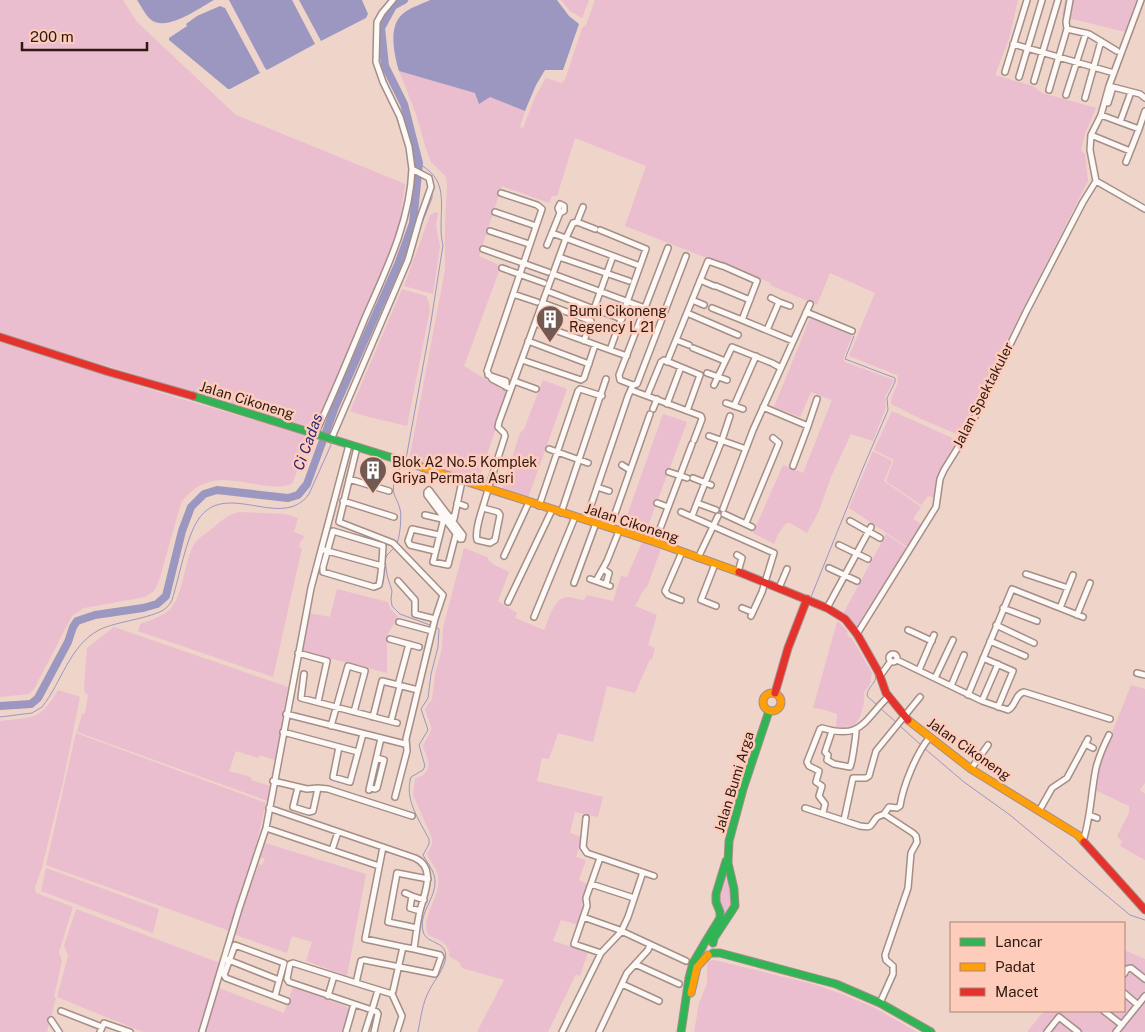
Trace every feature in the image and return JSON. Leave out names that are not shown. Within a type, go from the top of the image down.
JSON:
[{"type":"street","points":[[377,14],[388,0]]},
{"type":"street","points":[[316,434],[399,240],[413,170],[409,147],[400,117],[383,82],[376,62],[377,22],[393,0]]},
{"type":"street","points":[[1005,72],[1027,0]]},
{"type":"street","points":[[1019,77],[1042,0]]},
{"type":"street","points":[[1034,81],[1058,0]]},
{"type":"street","points":[[1049,90],[1066,29],[1070,0]]},
{"type":"street","points":[[1141,0],[1114,73],[1102,115],[1091,135],[1090,150],[1096,181],[1145,209]]},
{"type":"street","points":[[1066,29],[1086,33],[1117,51]]},
{"type":"street","points":[[1066,95],[1086,33]]},
{"type":"street","points":[[1085,98],[1101,41]]},
{"type":"street","points":[[1013,44],[1114,73]]},
{"type":"street","points":[[1111,86],[1142,94],[1145,98]]},
{"type":"street","points":[[1120,122],[1131,92]]},
{"type":"street","points":[[1126,162],[1145,111]]},
{"type":"street","points":[[1102,115],[1139,129]]},
{"type":"street","points":[[1091,135],[1130,150]]},
{"type":"street","points":[[330,439],[408,260],[431,187],[427,176],[413,170]]},
{"type":"street","name":"Jalan Spektakuler","points":[[857,634],[936,507],[940,479],[944,470],[967,433],[1026,312],[1083,202],[1096,181]]},
{"type":"street","points":[[501,193],[541,207],[542,211],[487,371],[488,375],[506,382],[508,388]]},
{"type":"street","points":[[578,222],[583,207]]},
{"type":"street","points":[[495,212],[536,226]]},
{"type":"street","points":[[547,245],[560,213]]},
{"type":"street","points":[[484,508],[498,512],[500,515],[495,540],[490,543],[476,539],[488,489],[505,436],[498,426],[508,388],[514,381],[522,360],[540,302],[546,291],[550,273],[573,223],[578,222],[646,248],[610,350]]},
{"type":"street","points":[[490,230],[530,244]]},
{"type":"street","points":[[552,233],[640,266]]},
{"type":"street","points":[[655,542],[702,418],[647,396],[619,378],[668,248]]},
{"type":"street","points":[[483,249],[664,315]]},
{"type":"street","points":[[594,309],[613,256]]},
{"type":"street","points":[[586,520],[597,487],[600,468],[632,388],[638,384],[686,256]]},
{"type":"street","points":[[559,257],[629,281]]},
{"type":"street","points":[[667,362],[708,261],[757,281],[742,320]]},
{"type":"street","points":[[502,268],[544,283]]},
{"type":"street","points":[[700,280],[750,300]]},
{"type":"street","points":[[546,291],[622,319]]},
{"type":"street","points":[[513,294],[591,321],[584,340]]},
{"type":"street","points":[[771,298],[790,306]]},
{"type":"street","points":[[692,300],[704,305]]},
{"type":"street","points":[[768,330],[779,302]]},
{"type":"street","points":[[698,558],[714,526],[763,407],[810,304]]},
{"type":"street","points":[[712,308],[793,341]]},
{"type":"street","points":[[806,312],[852,331]]},
{"type":"street","points":[[687,313],[738,335]]},
{"type":"street","points":[[535,323],[627,356]]},
{"type":"street","name":"Jalan Cikoneng","points":[[0,337],[160,387],[245,411],[655,542],[738,572],[827,608],[845,620],[857,634],[880,676],[888,697],[904,717],[971,769],[1081,838],[1145,910]]},
{"type":"street","points":[[676,340],[725,361]]},
{"type":"street","points":[[528,341],[589,364]]},
{"type":"street","points":[[522,360],[582,380],[596,345]]},
{"type":"street","points":[[714,385],[730,348],[734,346],[781,368]]},
{"type":"street","points":[[734,406],[756,356]]},
{"type":"street","points":[[647,396],[660,362],[664,360],[700,376],[687,411]]},
{"type":"street","points":[[667,404],[681,367]]},
{"type":"street","points":[[707,373],[728,380]]},
{"type":"street","points":[[561,513],[606,380]]},
{"type":"street","points":[[514,381],[536,389]]},
{"type":"street","points":[[539,506],[578,391],[580,389],[602,396]]},
{"type":"street","points":[[653,409],[657,399]]},
{"type":"street","points":[[793,466],[817,399]]},
{"type":"street","points":[[726,403],[743,409]]},
{"type":"street","points":[[763,407],[808,426]]},
{"type":"street","points":[[610,528],[650,414]]},
{"type":"street","points":[[692,516],[730,416]]},
{"type":"street","points":[[709,436],[746,450]]},
{"type":"street","points":[[746,523],[779,443],[773,438]]},
{"type":"street","points":[[202,1032],[266,828],[273,781],[311,588],[324,550],[332,532],[335,531],[382,544],[382,576],[379,585],[376,587],[323,572],[322,569],[324,550],[348,445]]},
{"type":"street","points":[[357,447],[343,501],[340,523],[393,543],[442,594],[405,744],[407,751],[395,797]]},
{"type":"street","points":[[549,449],[588,463]]},
{"type":"street","points":[[622,465],[630,470]]},
{"type":"street","points":[[669,472],[711,485]]},
{"type":"street","points":[[349,479],[389,491]]},
{"type":"street","points":[[450,521],[433,493],[428,490],[427,494],[450,521],[463,537],[460,539],[456,534],[448,565],[434,562],[435,551],[439,536],[450,521],[457,503],[462,481]]},
{"type":"street","points":[[597,487],[609,491]]},
{"type":"street","points":[[343,501],[394,517]]},
{"type":"street","points":[[504,556],[529,502]]},
{"type":"street","points":[[457,503],[466,506]]},
{"type":"street","points":[[657,503],[668,507]]},
{"type":"street","points":[[697,503],[752,526]]},
{"type":"street","points":[[508,602],[552,510]]},
{"type":"street","points":[[680,512],[774,553],[765,583],[751,614],[742,608]]},
{"type":"street","points":[[424,515],[450,521]]},
{"type":"street","points":[[534,617],[575,517]]},
{"type":"street","points":[[850,521],[870,529],[880,538]]},
{"type":"street","points":[[414,522],[409,544],[435,551]]},
{"type":"street","points":[[574,583],[596,523]]},
{"type":"street","points":[[412,529],[439,536]]},
{"type":"street","points":[[827,608],[870,529]]},
{"type":"street","points":[[596,581],[619,531]]},
{"type":"street","points":[[839,545],[868,559]]},
{"type":"street","points":[[324,550],[382,566]]},
{"type":"street","points":[[681,600],[666,594],[665,591],[682,552]]},
{"type":"street","points":[[736,555],[742,558],[738,572]]},
{"type":"street","points":[[715,564],[701,600],[716,606]]},
{"type":"street","points":[[829,568],[856,580]]},
{"type":"street","points":[[590,579],[608,585],[609,573],[603,569]]},
{"type":"street","points":[[779,588],[787,569]]},
{"type":"street","points":[[1026,574],[1068,588]]},
{"type":"street","points":[[1060,608],[1073,575]]},
{"type":"street","points":[[398,581],[414,599],[415,614],[434,626]]},
{"type":"street","points":[[1077,614],[1090,583]]},
{"type":"street","points":[[968,694],[1012,589],[1083,617]]},
{"type":"street","points":[[775,694],[788,648],[807,599]]},
{"type":"street","points":[[1004,608],[1037,621]]},
{"type":"street","points":[[399,622],[434,626]]},
{"type":"street","points":[[996,625],[1034,643]]},
{"type":"street","points":[[908,630],[932,641]]},
{"type":"street","points":[[919,670],[934,635]]},
{"type":"street","points":[[390,639],[419,647]]},
{"type":"street","points":[[935,678],[953,640]]},
{"type":"street","points":[[990,641],[1025,656]]},
{"type":"street","points":[[391,721],[409,644]]},
{"type":"street","points":[[298,653],[327,661],[318,702]]},
{"type":"street","points":[[951,686],[964,655]]},
{"type":"street","points":[[983,658],[1013,671],[998,707]]},
{"type":"street","points":[[880,676],[894,660],[998,707],[1011,710],[1018,696],[1024,692],[1110,719]]},
{"type":"street","points":[[982,701],[998,664]]},
{"type":"street","points":[[331,726],[347,666],[364,670],[354,712]]},
{"type":"street","points":[[1137,673],[1145,675]]},
{"type":"street","points":[[304,674],[300,697],[397,723]]},
{"type":"street","points":[[373,716],[381,682],[418,690]]},
{"type":"street","points":[[767,694],[775,694],[780,698],[781,707],[776,711],[769,711],[763,705],[763,699],[767,694]]},
{"type":"street","points":[[832,731],[825,752],[828,755],[827,760],[834,764],[850,767],[852,765],[856,730],[888,697]]},
{"type":"street","points":[[844,820],[853,778],[866,778],[869,776],[876,751],[920,697]]},
{"type":"street","name":"Jalan Bumi Arga","points":[[686,1032],[695,971],[700,962],[714,950],[714,938],[735,906],[727,856],[733,823],[769,711]]},
{"type":"street","points":[[286,714],[405,744]]},
{"type":"street","points":[[823,813],[825,804],[820,798],[822,786],[816,782],[819,771],[807,764],[820,728],[839,733],[856,730]]},
{"type":"street","points":[[283,732],[358,752]]},
{"type":"street","points":[[340,747],[332,776],[350,782],[363,734]]},
{"type":"street","points":[[1081,838],[1089,816],[1096,769],[1109,735]]},
{"type":"street","points":[[369,789],[377,788],[384,760],[377,758],[381,738]]},
{"type":"street","points":[[805,808],[869,827],[872,826],[877,817],[884,814],[889,807],[897,808],[900,806],[904,788],[922,747],[929,738]]},
{"type":"street","points":[[1039,811],[1052,788],[1067,778],[1088,738]]},
{"type":"street","points":[[971,769],[988,744]]},
{"type":"street","points":[[1085,744],[1093,748]]},
{"type":"street","points":[[273,781],[310,789],[328,789],[412,816]]},
{"type":"street","points":[[298,787],[292,807],[309,812],[313,811],[318,788]]},
{"type":"street","points":[[269,808],[418,859],[426,870],[428,884],[420,911],[414,949]]},
{"type":"street","points":[[880,1003],[892,974],[893,966],[886,960],[885,955],[908,888],[909,861],[917,842],[916,836],[913,833],[884,814]]},
{"type":"street","points":[[1089,816],[1097,818]]},
{"type":"street","points":[[586,818],[583,847],[587,853],[654,876]]},
{"type":"street","points":[[266,828],[379,866]]},
{"type":"street","points":[[332,850],[338,832]]},
{"type":"street","points":[[356,983],[363,961],[434,974],[441,957],[440,955],[365,939],[383,847]]},
{"type":"street","points":[[681,1032],[688,978],[693,963],[720,918],[716,894],[727,856]]},
{"type":"street","points":[[600,858],[586,898],[587,906],[584,918],[574,944],[601,953]]},
{"type":"street","points":[[562,1032],[601,953],[621,932],[643,872]]},
{"type":"street","points":[[417,928],[388,922],[397,873],[428,879]]},
{"type":"street","points":[[591,884],[634,898]]},
{"type":"street","points":[[405,893],[424,900]]},
{"type":"street","points":[[412,896],[410,908],[420,911]]},
{"type":"street","points":[[584,918],[617,928],[621,932],[686,961]]},
{"type":"street","points":[[704,945],[710,942],[714,950]]},
{"type":"street","points":[[275,996],[284,963],[235,945],[226,959],[225,977],[275,996],[287,1000]]},
{"type":"street","points":[[599,1032],[627,973],[648,950],[650,945]]},
{"type":"street","points":[[704,945],[703,951],[714,950],[830,982],[880,1003],[931,1032]]},
{"type":"street","points":[[393,991],[403,947]]},
{"type":"street","points":[[226,959],[280,980]]},
{"type":"street","points":[[374,1032],[377,1012],[288,981],[290,964],[293,963],[392,994],[402,1016],[397,1032]]},
{"type":"street","points":[[635,964],[679,984]]},
{"type":"street","points":[[1125,972],[1127,969],[1131,968],[1145,979]]},
{"type":"street","points":[[328,996],[334,976]]},
{"type":"street","points":[[622,984],[659,1001]]},
{"type":"street","points":[[365,1032],[378,990]]},
{"type":"street","points":[[1125,994],[1138,1005]]},
{"type":"street","points":[[1116,1032],[1145,996]]},
{"type":"street","points":[[346,1032],[354,1004]]},
{"type":"street","points":[[61,1011],[101,1030],[103,1024],[106,1023],[129,1032]]},
{"type":"street","points":[[1105,1012],[1122,1025]]},
{"type":"street","points":[[1047,1032],[1059,1017],[1078,1032]]},
{"type":"street","points":[[51,1020],[60,1032]]},
{"type":"shaded area","points":[[0,0],[123,0],[137,22],[236,115],[405,184],[399,225],[393,247],[314,429],[0,332]]},
{"type":"shaded area","points":[[137,0],[214,0],[182,18],[165,23],[157,23],[150,19]]},
{"type":"shaded area","points":[[229,0],[292,0],[315,44],[267,70]]},
{"type":"shaded area","points":[[299,0],[362,0],[368,14],[366,18],[321,41]]},
{"type":"shaded area","points":[[430,0],[557,0],[569,16],[579,24],[563,70],[545,70],[536,85],[525,111],[490,97],[479,104],[475,93],[399,71],[393,40],[399,17],[414,7]]},
{"type":"shaded area","points":[[561,0],[589,0],[582,18],[570,11]]},
{"type":"shaded area","points":[[595,0],[1018,0],[1009,39],[995,75],[1033,86],[1042,93],[1096,108],[1085,134],[1081,151],[1085,154],[1088,181],[959,435],[891,404],[898,382],[897,375],[849,356],[875,293],[830,273],[817,305],[770,285],[771,283],[625,226],[646,166],[575,138],[557,196],[552,196],[549,203],[502,186],[479,256],[501,266],[464,366],[508,393],[477,484],[409,461],[445,270],[447,184],[446,177],[431,162],[416,114],[399,71],[490,97],[525,111],[520,127],[523,128],[534,99],[546,78],[561,83],[565,80],[582,28],[586,25]]},
{"type":"shaded area","points":[[1065,0],[1137,0],[1126,32],[1064,17],[1062,15]]},
{"type":"shaded area","points":[[220,6],[225,8],[260,73],[230,89],[169,40],[169,38],[187,26],[186,24],[197,16]]},
{"type":"shaded area","points":[[438,213],[436,226],[440,246],[433,294],[404,286],[430,215]]},
{"type":"shaded area","points":[[402,289],[426,296],[430,309],[407,426],[350,411]]},
{"type":"shaded area","points":[[810,318],[852,336],[843,359],[845,362],[894,380],[885,397],[886,407],[873,441],[851,434],[831,477],[818,513],[807,533],[790,523],[786,523],[774,544],[753,533],[783,465],[803,473],[832,400],[811,392],[800,417],[774,407]]},
{"type":"shaded area","points":[[0,342],[158,392],[311,437],[292,484],[277,486],[227,480],[208,482],[198,486],[189,493],[181,503],[159,581],[154,591],[145,597],[84,608],[72,616],[34,689],[29,694],[0,697]]},
{"type":"shaded area","points":[[543,380],[567,389],[528,498],[502,489],[520,433],[524,429]]},
{"type":"shaded area","points":[[892,411],[959,441],[942,468],[935,498],[928,496],[921,505],[886,481],[894,460],[874,450]]},
{"type":"shaded area","points":[[663,414],[687,422],[645,534],[623,527]]},
{"type":"shaded area","points":[[873,451],[892,461],[884,481],[921,507],[913,519],[923,525],[909,548],[849,508]]},
{"type":"shaded area","points":[[239,512],[285,514],[298,518],[294,532],[304,536],[299,547],[302,548],[273,677],[138,631],[140,624],[162,615],[173,605],[180,590],[190,553],[197,541],[225,518]]},
{"type":"shaded area","points":[[886,534],[908,549],[857,629],[843,614]]},
{"type":"shaded area","points":[[642,542],[661,549],[647,587],[635,606],[657,615],[648,645],[655,648],[652,659],[650,659],[635,693],[607,686],[593,742],[558,733],[549,759],[542,758],[537,781],[603,797],[598,817],[575,812],[570,833],[582,837],[576,857],[586,860],[579,880],[587,884],[581,905],[584,907],[579,925],[561,920],[553,941],[588,952],[580,976],[576,974],[548,1032],[477,1032],[504,980],[462,968],[459,962],[449,956],[448,948],[445,945],[428,935],[426,928],[427,920],[437,891],[438,876],[427,854],[432,845],[432,838],[413,795],[415,779],[424,774],[428,767],[428,760],[423,746],[431,728],[425,709],[432,699],[435,675],[442,648],[443,628],[464,548],[487,557],[493,564],[509,572],[498,601],[517,613],[515,618],[544,630],[553,609],[563,598],[570,597],[584,600],[587,595],[613,601],[621,576],[627,577]]},
{"type":"shaded area","points":[[337,589],[388,602],[390,608],[398,617],[387,635],[387,673],[301,651],[308,613],[330,617]]},
{"type":"shaded area","points":[[837,622],[848,632],[849,638],[851,637],[872,673],[870,684],[864,692],[862,711],[853,728],[846,726],[839,729],[836,727],[837,714],[813,708]]},
{"type":"shaded area","points":[[114,627],[288,687],[275,760],[260,755],[258,758],[236,751],[229,771],[251,777],[251,780],[270,786],[268,801],[77,732],[82,714],[85,713],[88,695],[84,689],[87,648]]},
{"type":"shaded area","points":[[1131,685],[1145,689],[1145,783],[1140,790],[1145,794],[1145,860],[1120,846],[1122,841],[1117,836],[1129,813],[1129,806],[1095,790],[1100,763]]},
{"type":"shaded area","points":[[58,690],[80,697],[63,782],[35,888],[36,893],[73,907],[59,952],[62,961],[54,997],[56,998],[47,1032],[0,1032],[0,721],[35,716],[46,707]]},
{"type":"shaded area","points":[[76,733],[266,803],[251,867],[230,931],[46,865]]},
{"type":"shaded area","points":[[265,843],[366,874],[347,976],[306,961],[312,942],[292,936],[287,953],[233,934],[259,864],[262,865],[265,859],[260,857]]},
{"type":"shaded area","points":[[46,868],[159,909],[153,933],[41,891]]},
{"type":"shaded area","points":[[726,870],[732,897],[730,908],[721,921],[717,899]]},
{"type":"shaded area","points":[[76,909],[220,963],[199,1032],[143,1032],[57,997],[68,956],[64,946]]},
{"type":"shaded area","points":[[1125,950],[1145,959],[1145,1032],[1027,1032],[1043,1012],[1125,1012]]},
{"type":"shaded area","points":[[714,960],[813,984],[839,993],[873,1007],[917,1032],[694,1032],[699,1003],[707,984],[707,965],[709,961]]},
{"type":"shaded area","points":[[293,987],[350,1008],[343,1032],[205,1032],[219,988],[284,1013]]},
{"type":"waterway","name":"Ci Cadas","points":[[0,706],[31,704],[38,698],[77,621],[95,615],[143,608],[157,604],[166,596],[182,531],[191,507],[204,494],[217,490],[288,498],[298,495],[307,484],[335,407],[399,262],[413,223],[419,163],[404,104],[385,66],[381,28],[393,6],[404,0]]},
{"type":"waterway","points":[[406,459],[443,245],[441,237],[441,200],[438,183],[432,174],[419,163]]},
{"type":"waterway","points":[[403,277],[414,251],[420,228],[432,198],[432,192]]},
{"type":"waterway","points":[[811,597],[888,410],[887,398],[895,382],[895,378],[845,359],[854,336]]},
{"type":"waterway","points":[[0,717],[32,713],[42,707],[80,645],[99,630],[156,614],[168,606],[172,600],[186,547],[198,520],[209,508],[223,504],[238,503],[269,508],[284,508],[298,504],[309,494],[331,445]]},
{"type":"waterway","points":[[396,545],[400,533],[401,517],[400,507],[394,494],[393,486],[398,470],[404,465]]},
{"type":"waterway","points":[[394,548],[385,560],[392,591],[392,606],[400,614],[430,625]]},
{"type":"waterway","points":[[418,1032],[425,1000],[442,969],[446,954],[444,949],[428,939],[423,931],[423,917],[432,896],[435,882],[433,872],[423,855],[429,844],[429,839],[417,817],[409,793],[411,777],[423,770],[425,766],[419,745],[428,730],[421,709],[428,698],[431,674],[438,647],[439,629],[434,626]]},
{"type":"waterway","points":[[847,627],[856,640]]},
{"type":"waterway","points":[[873,669],[876,678],[869,688],[867,696],[877,705]]},
{"type":"waterway","points":[[880,708],[897,723]]},
{"type":"waterway","points":[[900,726],[921,745]]},
{"type":"waterway","points":[[924,748],[964,782],[1010,815],[1130,915],[1145,920]]},
{"type":"traffic: fast","points":[[193,396],[409,463]]},
{"type":"traffic: fast","points":[[713,943],[714,938],[735,906],[734,889],[728,863],[729,841],[743,789],[769,711]]},
{"type":"traffic: fast","points":[[704,944],[720,918],[716,894],[726,861]]},
{"type":"traffic: fast","points":[[681,1032],[689,978],[693,963],[703,946]]},
{"type":"traffic: fast","points":[[713,953],[720,953],[836,984],[880,1003],[931,1032]]},
{"type":"traffic: slow","points":[[409,463],[655,542],[739,572]]},
{"type":"traffic: slow","points":[[768,693],[776,693],[781,698],[781,702],[779,709],[768,711],[763,706],[763,698],[768,693]]},
{"type":"traffic: slow","points":[[908,720],[971,769],[1078,835],[1084,842]]},
{"type":"traffic: slow","points":[[691,993],[697,967],[708,955]]},
{"type":"traffic: jam","points":[[0,337],[109,372],[193,396]]},
{"type":"traffic: jam","points":[[739,572],[827,608],[845,619],[857,634],[879,673],[886,693],[908,720]]},
{"type":"traffic: jam","points":[[775,693],[788,648],[807,599]]},
{"type":"traffic: jam","points":[[1084,842],[1145,910]]},
{"type":"place","name":"Bumi Cikoneng Regency L 21","points":[[550,343]]},
{"type":"place","name":"Blok A2 No.5 Komplek Griya Permata Asri","points":[[373,494]]}]
